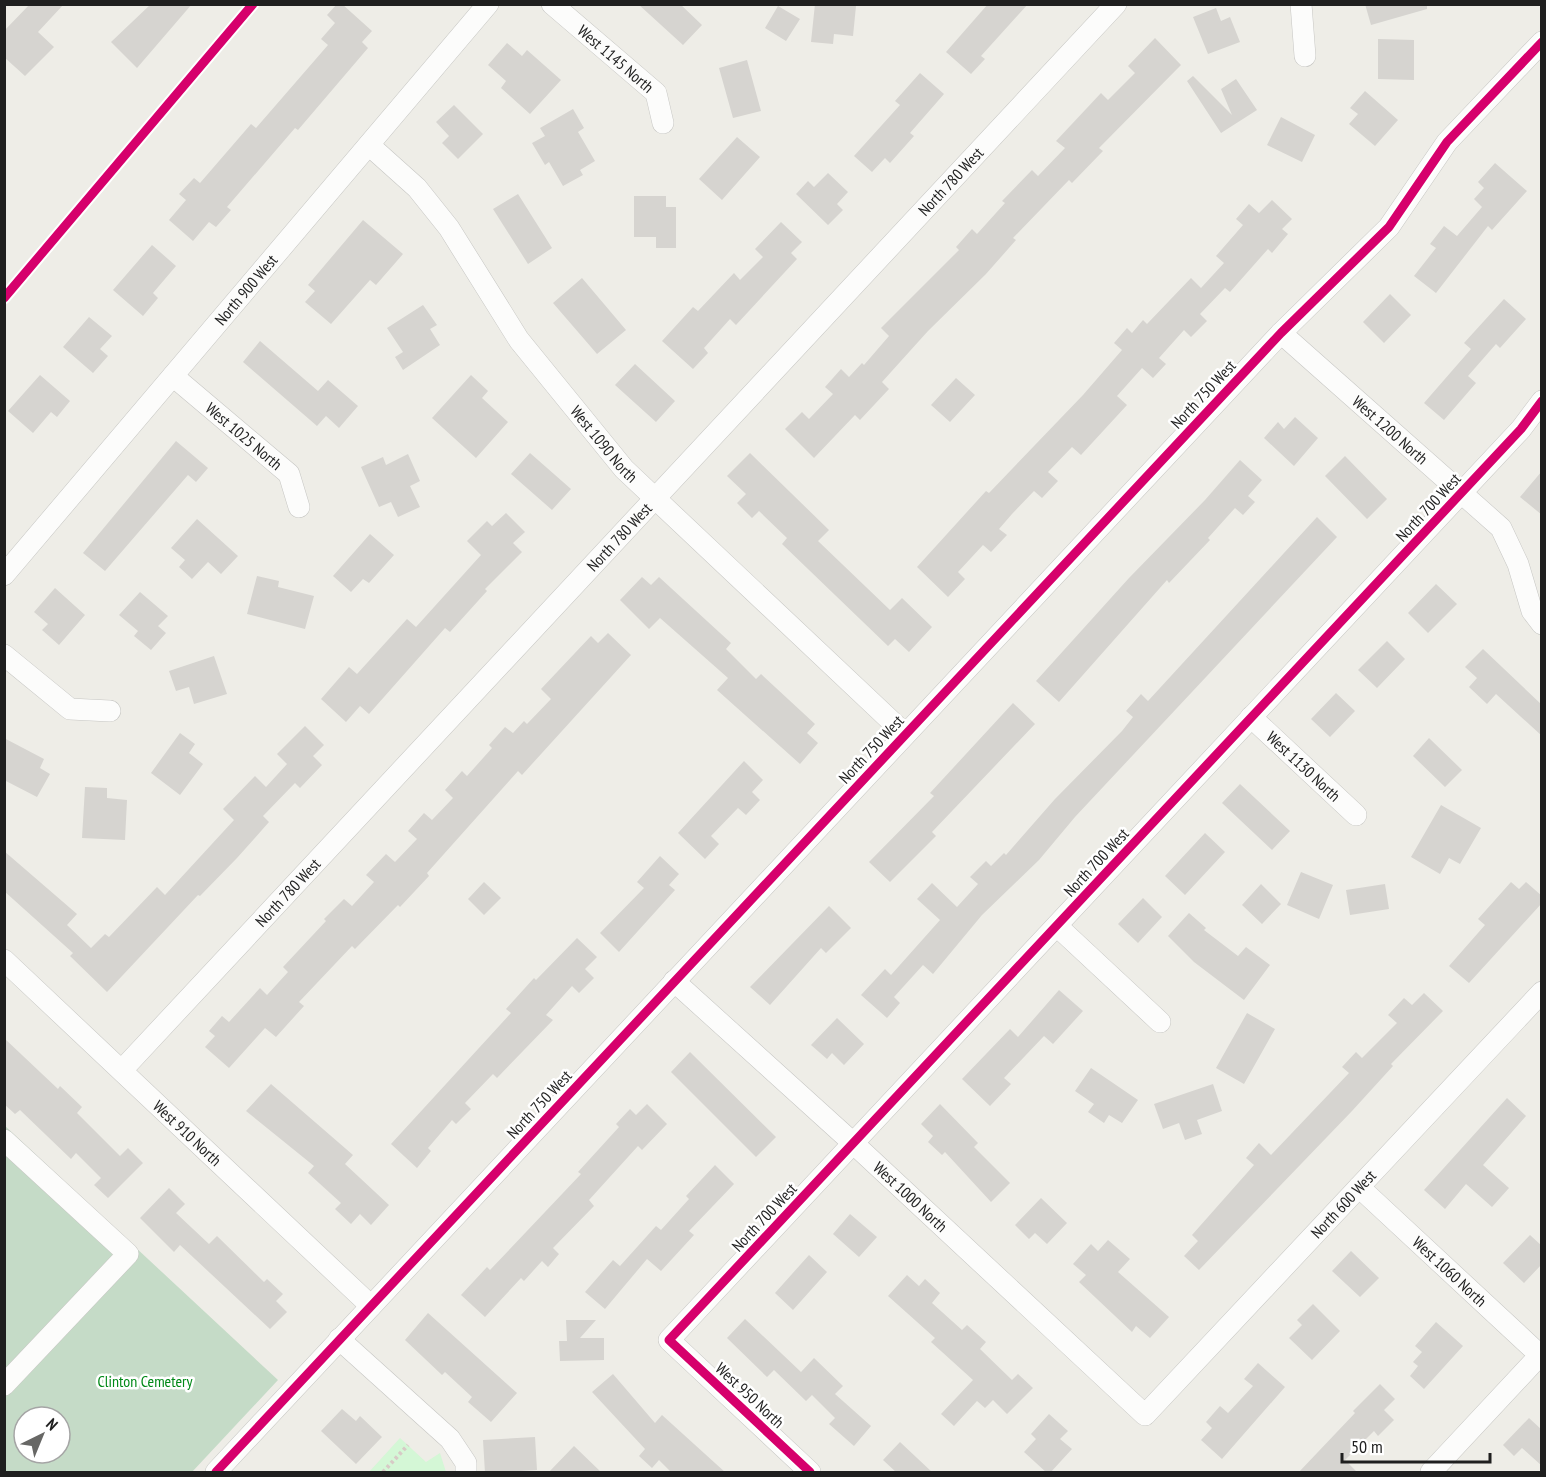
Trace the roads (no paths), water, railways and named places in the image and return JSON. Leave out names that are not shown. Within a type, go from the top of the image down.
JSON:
[{"type":"street","name":"North 900 West","points":[[4,575],[488,4]]},
{"type":"street","name":"West 1145 North","points":[[552,4],[656,93],[663,123]]},
{"type":"street","name":"North 780 West","points":[[122,1070],[1116,4]]},
{"type":"street","points":[[1301,4],[1305,56]]},
{"type":"street","name":"North 750 West","points":[[216,1473],[1281,333],[1389,227],[1447,142],[1542,42]]},
{"type":"street","name":"West 1090 North","points":[[369,145],[417,188],[449,228],[519,340],[624,469],[905,734]]},
{"type":"street","name":"West 1200 North","points":[[1281,333],[1501,528],[1518,564],[1532,611],[1542,624]]},
{"type":"street","name":"West 1025 North","points":[[173,376],[289,474],[299,507]]},
{"type":"street","name":"North 700 West","points":[[669,1340],[1521,429],[1542,401]]},
{"type":"street","points":[[4,655],[70,709],[110,711]]},
{"type":"street","name":"West 1130 North","points":[[1251,717],[1356,815]]},
{"type":"street","points":[[1057,926],[1160,1022]]},
{"type":"street","name":"West 910 North","points":[[4,960],[371,1306]]},
{"type":"street","name":"West 1000 North","points":[[674,981],[853,1143],[1145,1415]]},
{"type":"street","name":"North 600 West","points":[[1145,1415],[1542,992]]},
{"type":"street","points":[[4,1140],[128,1254],[4,1385]]},
{"type":"street","name":"West 1060 North","points":[[1359,1187],[1541,1355]]},
{"type":"street","points":[[339,1339],[450,1439],[466,1463],[466,1473]]},
{"type":"street","name":"West 950 North","points":[[669,1340],[810,1473]]},
{"type":"street","points":[[1431,1473],[1541,1355]]},
{"type":"park label","name":"Clinton Cemetery","points":[[145,1381]]}]
